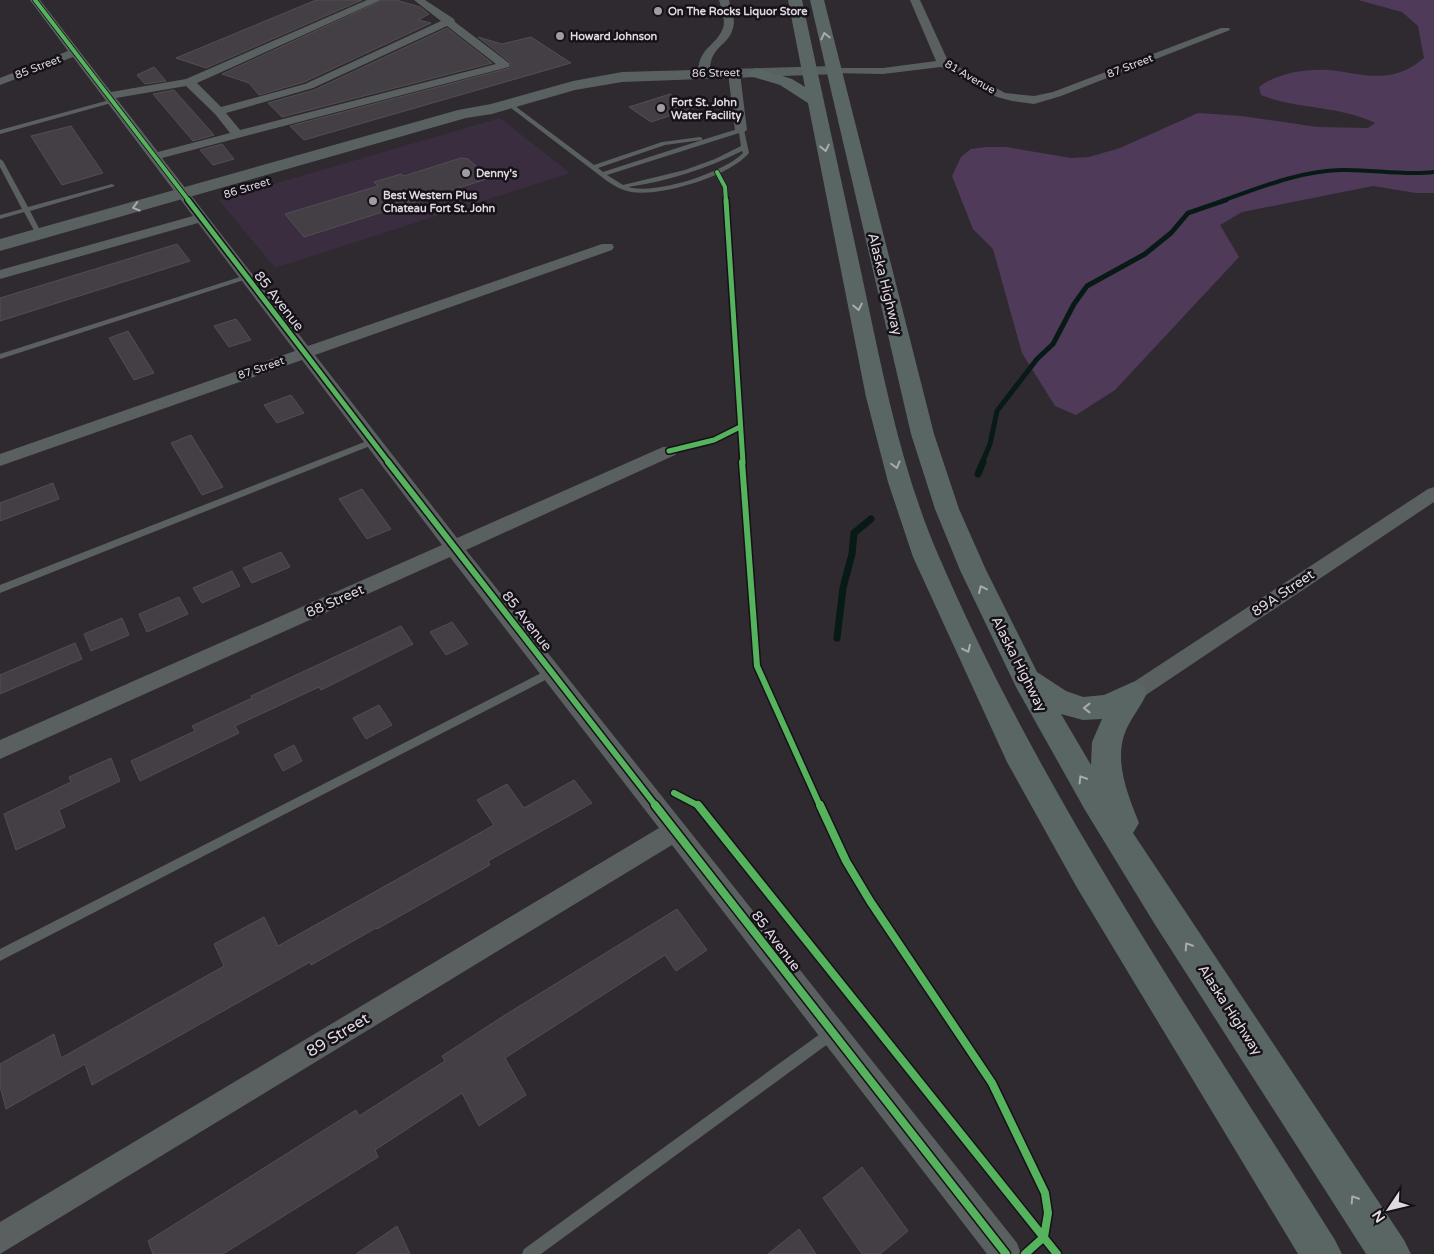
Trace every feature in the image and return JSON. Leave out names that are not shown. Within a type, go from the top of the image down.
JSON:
[{"type":"highway","name":"Alaska Highway","points":[[795,0],[803,41],[821,72],[815,100],[877,397],[900,482],[926,557],[971,656],[1032,778],[1088,876],[1321,1254]]},
{"type":"highway","name":"Alaska Highway","points":[[817,0],[821,72],[944,497],[980,585],[1023,677],[1075,768],[1143,878],[1390,1254]]},
{"type":"highway","points":[[756,73],[785,57],[803,41]]},
{"type":"highway","points":[[756,73],[786,82],[815,100]]},
{"type":"highway","points":[[1023,677],[1060,703],[1083,708],[1105,707],[1132,693]]},
{"type":"highway","points":[[1132,693],[1107,742],[1106,766],[1110,788],[1143,878]]},
{"type":"main road","name":"86 Street","points":[[0,260],[191,205],[472,119],[492,109],[608,79],[734,73],[821,72]]},
{"type":"main road","name":"86 Street","points":[[0,245],[39,234],[191,205]]},
{"type":"street","name":"85 Avenue","points":[[34,0],[76,52],[246,278],[454,548],[676,830],[831,1033],[1006,1254]]},
{"type":"street","points":[[111,98],[189,82],[376,0]]},
{"type":"street","points":[[155,156],[505,64],[420,0]]},
{"type":"street","points":[[704,74],[704,59],[728,29],[729,20],[724,0]]},
{"type":"street","name":"81 Avenue","points":[[915,0],[943,63],[1000,95],[1016,99],[1034,100]]},
{"type":"street","points":[[219,111],[309,86],[450,21]]},
{"type":"street","name":"87 Street","points":[[1034,100],[1057,94],[1225,30]]},
{"type":"street","name":"85 Street","points":[[0,82],[76,52]]},
{"type":"street","name":"86 Street","points":[[821,72],[883,71],[943,63]]},
{"type":"street","points":[[734,73],[740,130]]},
{"type":"street","points":[[189,82],[219,111],[237,134]]},
{"type":"street","name":"86 Street","points":[[0,275],[191,205]]},
{"type":"street","name":"87 Street","points":[[0,460],[607,247]]},
{"type":"street","name":"88 Street","points":[[0,750],[669,451]]},
{"type":"street","name":"89A Street","points":[[1132,693],[1434,493]]},
{"type":"street","name":"89 Street","points":[[0,1239],[676,830]]},
{"type":"lane","points":[[0,132],[111,98]]},
{"type":"lane","points":[[509,104],[602,174],[620,186],[634,190],[649,191],[670,186],[737,163],[746,153],[745,147],[740,130],[602,174]]},
{"type":"lane","points":[[593,167],[664,144],[718,138]]},
{"type":"lane","points":[[620,186],[653,181],[727,156],[745,147]]},
{"type":"lane","points":[[0,161],[39,234]]},
{"type":"lane","points":[[0,217],[112,186]]},
{"type":"lane","points":[[0,357],[246,278]]},
{"type":"lane","points":[[0,589],[372,442]]},
{"type":"lane","points":[[0,955],[551,672]]},
{"type":"lane","points":[[529,1254],[831,1033]]},
{"type":"shaded area","points":[[1358,0],[1434,0],[1434,193],[1416,193],[1373,186],[1242,212],[1220,225],[1239,257],[1115,390],[1076,415],[1055,406],[1022,353],[993,249],[973,229],[952,176],[961,157],[971,149],[1006,147],[1071,158],[1089,157],[1120,148],[1198,113],[1242,116],[1317,127],[1368,128],[1375,123],[1347,113],[1275,100],[1261,95],[1259,87],[1286,74],[1307,70],[1328,70],[1382,76],[1403,71],[1424,58],[1418,26],[1402,12]]},
{"type":"shaded area","points":[[500,118],[570,173],[275,268],[219,200]]},
{"type":"building","points":[[316,0],[362,0],[206,68],[176,58]]},
{"type":"building","points":[[383,0],[396,0],[420,7],[429,14],[418,20],[431,23],[304,82],[259,95],[249,83],[222,74]]},
{"type":"building","points":[[447,28],[492,63],[282,117],[268,103],[314,90]]},
{"type":"building","points":[[478,37],[502,44],[531,37],[571,63],[304,140],[290,126],[510,68],[510,62]]},
{"type":"building","points":[[154,67],[166,81],[145,84],[137,75]]},
{"type":"building","points":[[174,90],[214,135],[193,141],[153,94]]},
{"type":"building","name":"Fort St. John Water Facility","points":[[670,94],[693,108],[651,122],[629,107]]},
{"type":"building","points":[[71,126],[103,173],[62,185],[31,136]]},
{"type":"building","points":[[222,144],[234,159],[213,165],[200,150]]},
{"type":"building","name":"Best Western Plus Chateau Fort St. John","points":[[461,158],[468,159],[490,178],[304,237],[285,214],[378,186],[374,182],[401,174],[404,176]]},
{"type":"building","points":[[177,244],[190,261],[0,321],[0,298]]},
{"type":"building","points":[[236,319],[251,340],[229,347],[214,326]]},
{"type":"building","points":[[128,331],[154,373],[134,380],[109,338]]},
{"type":"building","points":[[291,395],[304,413],[277,423],[264,405]]},
{"type":"building","points":[[191,435],[223,487],[202,495],[171,443]]},
{"type":"building","points":[[53,483],[59,499],[0,521],[0,503]]},
{"type":"building","points":[[362,489],[391,529],[367,539],[339,499]]},
{"type":"building","points":[[281,552],[290,567],[252,583],[243,568]]},
{"type":"building","points":[[232,571],[240,586],[202,603],[193,588]]},
{"type":"building","points":[[179,597],[188,614],[147,632],[139,614]]},
{"type":"building","points":[[122,618],[129,635],[91,651],[84,634]]},
{"type":"building","points":[[452,622],[468,644],[446,655],[430,632]]},
{"type":"building","points":[[401,626],[413,644],[321,690],[319,687],[235,726],[239,733],[140,781],[131,761],[195,731],[192,726],[252,698],[251,696]]},
{"type":"building","points":[[75,643],[82,659],[0,694],[0,675]]},
{"type":"building","points":[[379,705],[392,725],[366,739],[353,718]]},
{"type":"building","points":[[294,745],[302,761],[283,771],[274,755]]},
{"type":"building","points":[[111,758],[120,781],[59,810],[65,827],[16,850],[4,814],[71,782],[69,777]]},
{"type":"building","points":[[574,780],[592,803],[488,861],[490,865],[311,965],[310,962],[92,1085],[85,1064],[6,1109],[0,1086],[0,1064],[54,1034],[61,1058],[224,966],[214,944],[264,917],[278,946],[494,825],[477,800],[507,784],[524,808]]},
{"type":"building","points":[[677,909],[707,950],[676,971],[665,955],[505,1058],[526,1095],[479,1126],[462,1093],[375,1150],[378,1157],[223,1254],[153,1254],[148,1241],[356,1110],[359,1116],[445,1061],[442,1056]]},
{"type":"building","points":[[862,1167],[908,1231],[880,1254],[862,1254],[823,1198]]},
{"type":"building","points":[[397,1226],[410,1254],[356,1254]]},
{"type":"building","points":[[799,1229],[816,1254],[768,1254]]},
{"type":"waterway","points":[[1222,201],[1251,190],[1311,173],[1341,170],[1434,172]]},
{"type":"waterway","points":[[982,463],[990,444],[997,411],[1037,359],[1053,344],[1074,304],[1087,286],[1145,254],[1171,233],[1188,213],[1226,200]]},
{"type":"waterway","points":[[978,474],[983,462]]},
{"type":"waterway","points":[[837,638],[843,588],[852,554],[854,533],[871,519]]},
{"type":"cycle path","points":[[35,0],[454,548],[1006,1254]]},
{"type":"cycle path","points":[[717,172],[725,187],[754,644],[757,666],[846,861],[870,901],[992,1083],[1045,1193],[1048,1213],[1044,1237],[1025,1254]]},
{"type":"cycle path","points":[[669,451],[714,440],[740,427]]},
{"type":"cycle path","points":[[674,793],[695,802],[705,812],[1057,1254]]},
{"type":"place","name":"On The Rocks Liquor Store","points":[[658,11]]},
{"type":"place","name":"Howard Johnson","points":[[560,36]]},
{"type":"place","name":"Fort St. John Water Facility","points":[[661,108]]},
{"type":"place","name":"Denny's","points":[[466,173]]},
{"type":"place","name":"Best Western Plus Chateau Fort St. John","points":[[373,201]]}]
